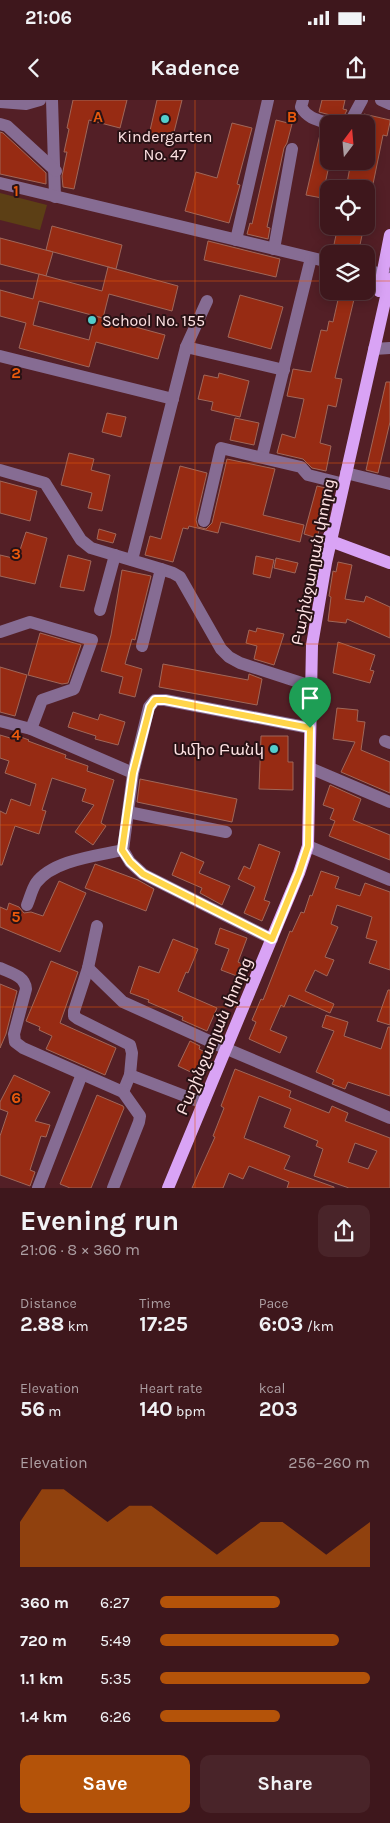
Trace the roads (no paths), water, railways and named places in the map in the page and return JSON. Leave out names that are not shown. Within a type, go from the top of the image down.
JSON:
[{"type":"main road","name":"Բաշինջաղյան փողոց","points":[[343,478],[374,348],[387,276],[390,235]]},
{"type":"main road","name":"Բաշինջաղյան փողոց","points":[[168,1188],[227,1049],[299,873],[308,846],[312,645],[330,539],[387,276]]},
{"type":"main road","points":[[330,539],[390,561]]},
{"type":"street","points":[[0,102],[26,104],[40,100]]},
{"type":"street","points":[[52,100],[56,171],[55,196]]},
{"type":"street","points":[[236,240],[268,100]]},
{"type":"street","points":[[303,100],[301,107],[305,113],[311,118],[320,121]]},
{"type":"street","points":[[354,115],[362,100]]},
{"type":"street","points":[[381,100],[390,104]]},
{"type":"street","points":[[0,124],[7,126],[56,171]]},
{"type":"street","points":[[274,249],[292,149]]},
{"type":"street","points":[[0,183],[320,260]]},
{"type":"street","points":[[262,457],[311,258]]},
{"type":"street","points":[[132,560],[186,347],[207,301]]},
{"type":"street","points":[[186,347],[284,370]]},
{"type":"street","points":[[374,348],[390,348]]},
{"type":"street","points":[[0,356],[173,399]]},
{"type":"street","points":[[204,520],[221,448],[301,467],[308,475],[390,484]]},
{"type":"street","points":[[0,470],[45,483],[82,540],[91,548],[161,569],[180,577],[221,649],[228,657],[240,663],[310,686]]},
{"type":"street","points":[[100,610],[115,555]]},
{"type":"street","points":[[142,646],[161,569]]},
{"type":"street","points":[[0,632],[30,622],[92,640],[74,689],[42,700],[31,729]]},
{"type":"street","points":[[272,939],[143,874],[130,862],[122,850],[133,773],[150,707],[155,700],[165,700],[310,728]]},
{"type":"street","points":[[0,721],[31,729],[133,773]]},
{"type":"street","points":[[310,768],[390,802]]},
{"type":"street","points":[[128,812],[226,832]]},
{"type":"street","points":[[308,846],[390,880]]},
{"type":"street","points":[[27,905],[35,885],[44,874],[73,861],[122,850]]},
{"type":"street","points":[[97,926],[88,968],[74,1016],[130,1045],[132,1053],[130,1075],[123,1092]]},
{"type":"street","points":[[0,968],[26,982],[26,989],[14,1034],[15,1042],[23,1048],[123,1092],[140,1116],[113,1188]]},
{"type":"street","points":[[88,968],[122,1002],[390,1118]]},
{"type":"street","points":[[38,1188],[82,1074]]},
{"type":"street","points":[[130,1075],[203,1103]]},
{"type":"place","name":"Kindergarten No. 47","points":[[165,119]]},
{"type":"place","name":"School No. 155","points":[[92,320]]},
{"type":"place","name":"Ամիօ Բանկ","points":[[274,749]]}]
